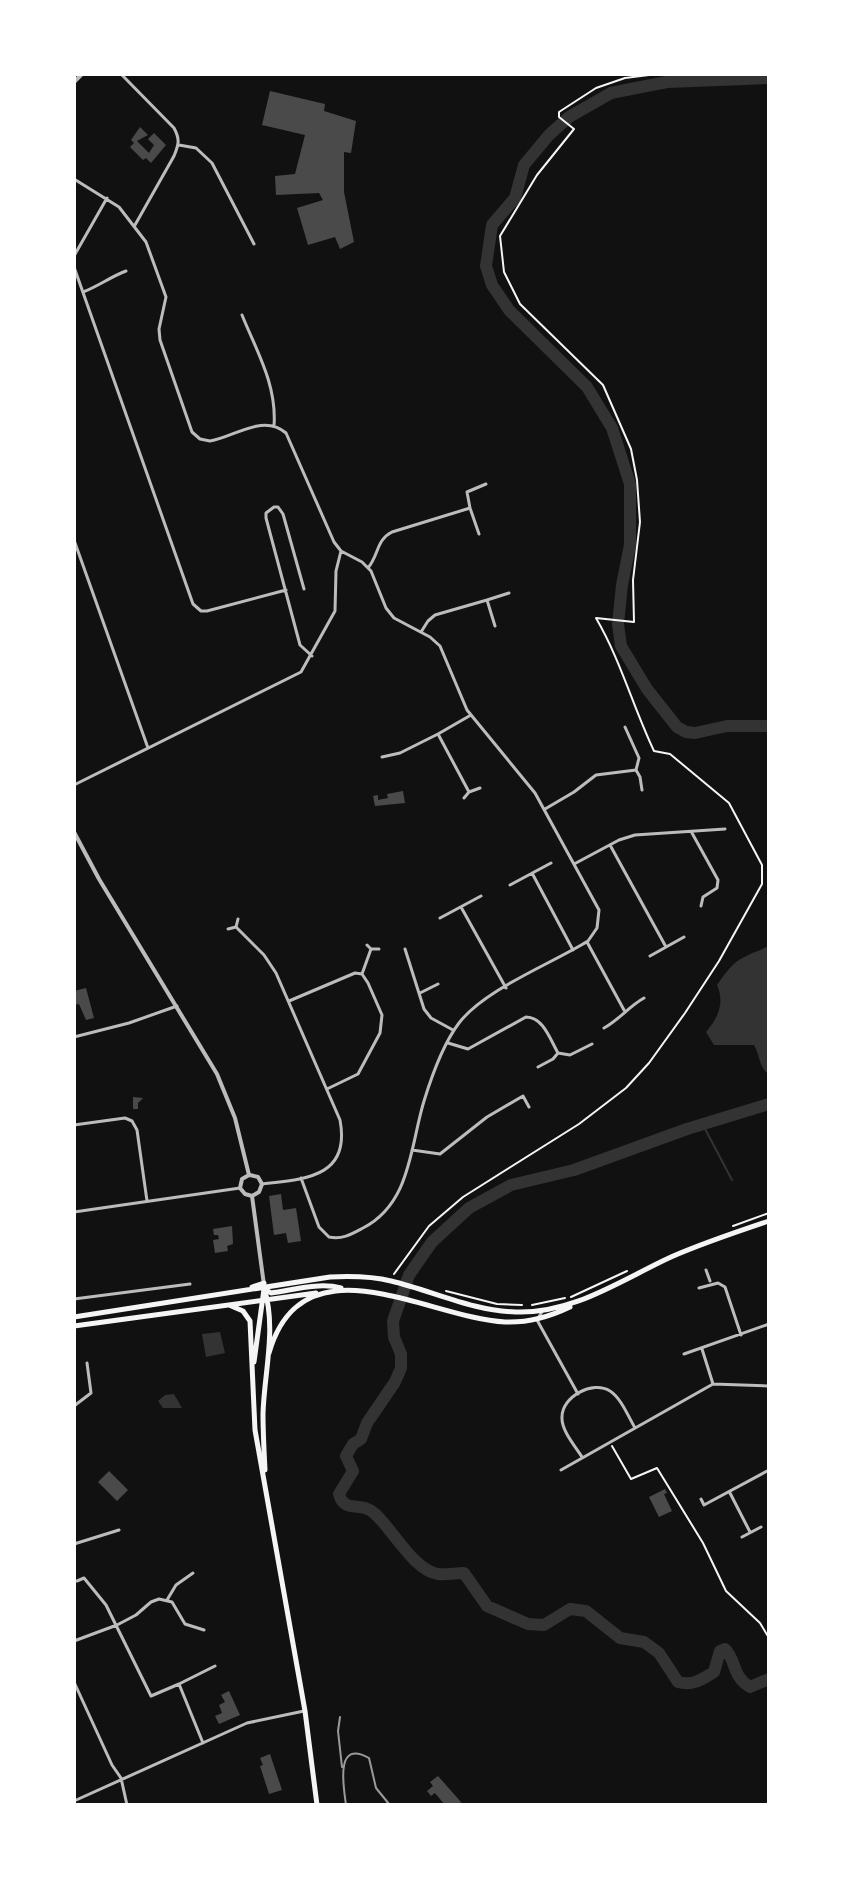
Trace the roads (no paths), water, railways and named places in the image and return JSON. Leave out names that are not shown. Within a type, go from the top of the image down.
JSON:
[{"type":"main road","points":[[74,1326],[347,1290],[392,1295],[472,1317],[503,1322],[537,1320],[675,1255],[769,1221]]},
{"type":"main road","points":[[74,1317],[264,1286],[355,1276],[394,1280],[488,1310],[543,1310],[578,1303]]},
{"type":"main road","points":[[264,1286],[271,1293],[331,1285],[347,1290]]},
{"type":"main road","points":[[264,1286],[269,1353],[263,1414],[266,1486]]},
{"type":"main road","points":[[269,1353],[276,1332],[288,1315],[313,1296],[329,1291]]},
{"type":"main road","points":[[252,1381],[264,1300]]},
{"type":"main road","points":[[229,1305],[243,1311],[250,1321],[255,1430],[305,1711],[317,1805]]},
{"type":"street","points":[[121,74],[174,128],[179,137],[179,145],[135,225]]},
{"type":"street","points":[[179,145],[196,148],[212,163],[254,244]]},
{"type":"street","points":[[74,179],[107,198],[135,225],[151,251],[166,294],[159,337],[192,432],[203,440],[213,441],[257,426],[274,426],[284,431],[291,440],[332,539],[341,551],[368,568],[391,615],[440,646],[471,715],[531,786],[599,910],[597,928],[587,942],[478,1004],[454,1031],[427,1092],[404,1181],[393,1204],[377,1220],[342,1238],[329,1237],[321,1231],[301,1178]]},
{"type":"street","points":[[74,256],[107,198]]},
{"type":"street","points":[[74,241],[80,245]]},
{"type":"street","points":[[74,267],[193,604],[201,611],[207,611],[286,590]]},
{"type":"street","points":[[83,292],[106,284],[113,276],[126,271]]},
{"type":"street","points":[[242,315],[272,386],[274,426]]},
{"type":"street","points":[[479,534],[467,492],[486,484]]},
{"type":"street","points":[[304,589],[283,514],[278,507],[274,507],[266,513],[266,518],[300,645],[312,656]]},
{"type":"street","points":[[368,568],[375,560],[381,540],[387,535],[470,508]]},
{"type":"street","points":[[74,540],[148,748]]},
{"type":"street","points":[[74,785],[296,676],[304,669],[335,611],[336,571],[341,551]]},
{"type":"street","points":[[421,632],[435,615],[509,593]]},
{"type":"street","points":[[487,600],[495,626]]},
{"type":"street","points":[[382,757],[400,753],[471,715]]},
{"type":"street","points":[[625,727],[639,758],[636,770],[642,790]]},
{"type":"street","points":[[438,734],[469,792]]},
{"type":"street","points":[[546,811],[593,776],[636,770]]},
{"type":"street","points":[[464,798],[469,792],[480,788]]},
{"type":"street","points":[[575,864],[635,835],[725,829]]},
{"type":"street","points":[[74,832],[226,1093],[249,1175]]},
{"type":"street","points":[[692,833],[718,880],[717,888],[703,897],[701,906]]},
{"type":"street","points":[[610,845],[666,947]]},
{"type":"street","points":[[510,885],[551,863]]},
{"type":"street","points":[[532,873],[573,950]]},
{"type":"street","points":[[440,918],[481,896]]},
{"type":"street","points":[[461,907],[506,988]]},
{"type":"street","points":[[236,927],[238,919]]},
{"type":"street","points":[[228,929],[236,927]]},
{"type":"street","points":[[236,927],[267,959],[289,1001],[340,1120],[341,1146],[333,1164],[325,1171],[262,1184]]},
{"type":"street","points":[[650,956],[684,937]]},
{"type":"street","points":[[587,942],[624,1010]]},
{"type":"street","points":[[327,1089],[358,1074],[382,1028],[382,1015],[362,974],[369,947],[379,949]]},
{"type":"street","points":[[405,949],[428,1016],[454,1031]]},
{"type":"street","points":[[289,1001],[351,975],[362,974]]},
{"type":"street","points":[[420,993],[438,984]]},
{"type":"street","points":[[604,1028],[644,998]]},
{"type":"street","points":[[74,1037],[129,1024],[177,1006]]},
{"type":"street","points":[[448,1043],[468,1049],[529,1017],[538,1020],[558,1053],[570,1055],[592,1044]]},
{"type":"street","points":[[538,1067],[558,1053]]},
{"type":"street","points":[[412,1150],[440,1154],[487,1117],[523,1096],[529,1107]]},
{"type":"street","points":[[74,1125],[121,1118],[132,1121],[137,1130],[147,1201]]},
{"type":"street","points":[[240,1188],[242,1179],[249,1175],[258,1177],[262,1184]]},
{"type":"street","points":[[240,1188],[252,1196],[259,1192],[262,1184]]},
{"type":"street","points":[[74,1212],[240,1188]]},
{"type":"street","points":[[252,1196],[264,1286]]},
{"type":"street","points":[[706,1270],[711,1283]]},
{"type":"street","points":[[699,1288],[711,1283],[722,1284],[727,1290],[741,1335]]},
{"type":"street","points":[[74,1299],[190,1284]]},
{"type":"street","points":[[543,1310],[537,1320],[578,1394]]},
{"type":"street","points":[[684,1354],[769,1324]]},
{"type":"street","points":[[702,1348],[713,1384]]},
{"type":"street","points":[[74,1406],[91,1393],[87,1363]]},
{"type":"street","points":[[561,1470],[713,1384],[769,1386]]},
{"type":"street","points":[[582,1457],[562,1423],[566,1403],[578,1394],[594,1387],[608,1389],[635,1428]]},
{"type":"street","points":[[701,1499],[704,1505],[769,1470]]},
{"type":"street","points":[[729,1492],[750,1532]]},
{"type":"street","points":[[742,1537],[761,1527]]},
{"type":"street","points":[[74,1544],[119,1530]]},
{"type":"street","points":[[167,1600],[176,1585],[193,1573]]},
{"type":"street","points":[[77,1581],[84,1578],[106,1605],[151,1696],[215,1666]]},
{"type":"street","points":[[74,1641],[117,1625],[151,1602],[167,1600],[176,1605],[185,1624],[204,1630]]},
{"type":"street","points":[[74,1682],[121,1778],[127,1805]]},
{"type":"street","points":[[179,1684],[203,1743]]},
{"type":"street","points":[[74,1706],[83,1703]]},
{"type":"street","points":[[74,1801],[247,1723],[305,1711]]},
{"type":"waterway","points":[[769,78],[667,82],[641,87],[611,93],[569,117],[524,165],[515,198],[492,225],[486,266],[492,285],[509,310],[587,387],[612,428],[630,484],[630,545],[618,624],[621,646],[647,689],[677,727],[686,732],[727,726],[769,726]]},
{"type":"waterway","points":[[769,1104],[687,1129],[574,1170],[511,1185],[469,1208],[432,1242],[409,1275],[393,1321],[401,1368],[367,1423],[361,1439],[353,1444],[346,1456],[353,1471],[339,1494],[345,1504],[374,1513],[420,1565],[438,1574],[464,1573],[487,1606],[528,1624],[544,1625],[570,1609],[586,1611],[620,1638],[644,1642],[659,1653],[678,1682],[693,1683],[714,1672],[720,1651],[725,1649],[740,1678],[750,1687],[769,1679]]},
{"type":"waterway","points":[[703,1125],[732,1180]]},
{"type":"railway","points":[[340,1717],[338,1731],[342,1767]]},
{"type":"railway","points":[[346,1805],[344,1768],[350,1755],[358,1754],[369,1758],[376,1788],[389,1804]]}]
